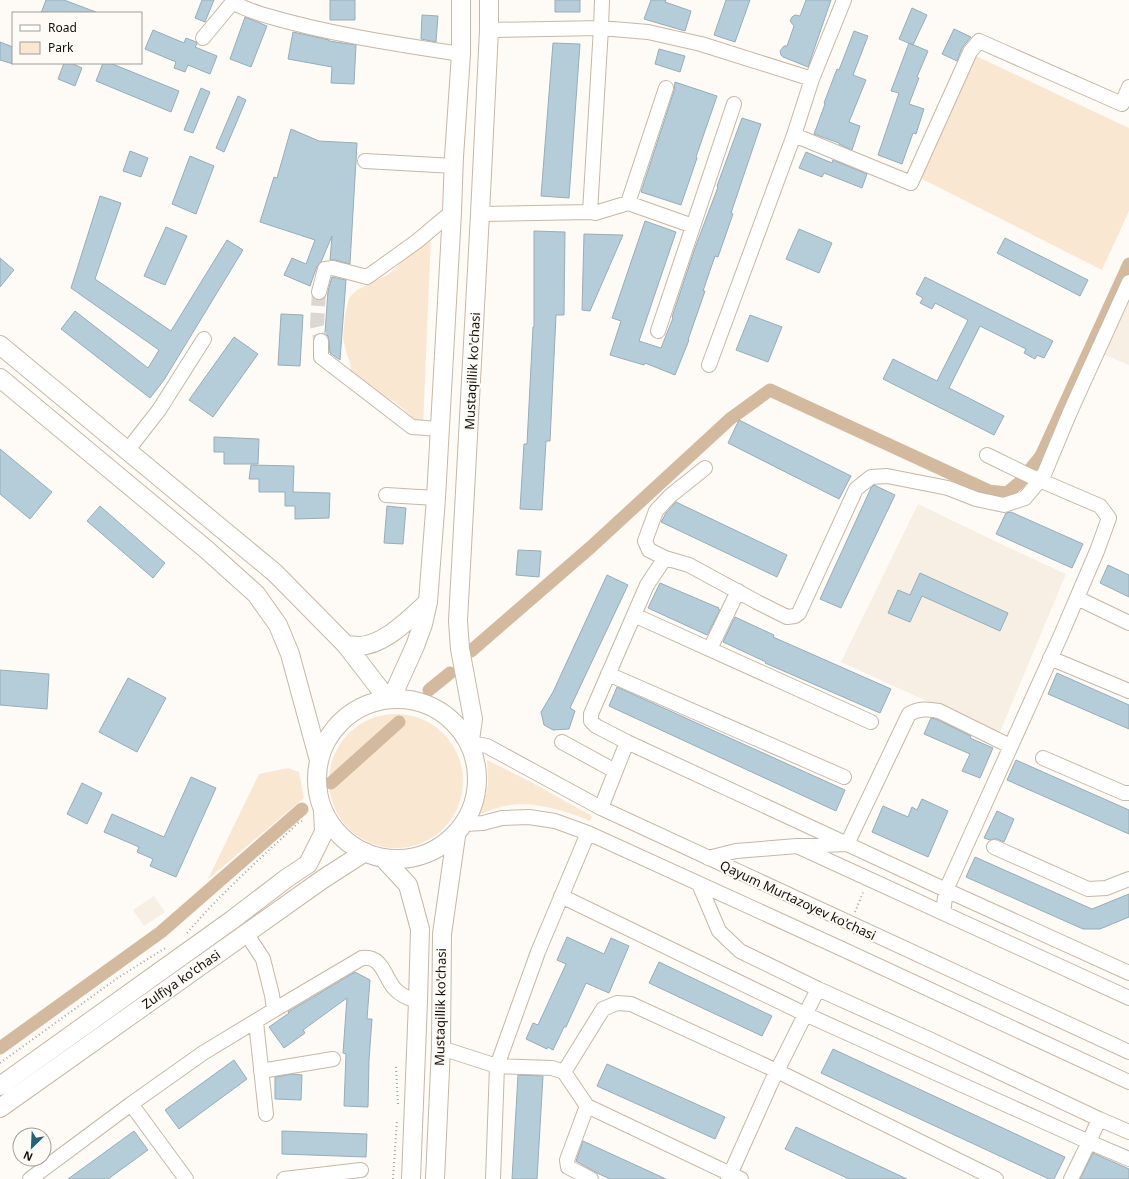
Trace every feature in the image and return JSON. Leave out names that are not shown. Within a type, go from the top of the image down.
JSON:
[{"type":"main road","points":[[389,697],[408,665],[424,624],[428,602],[436,498],[461,54],[460,0]]},
{"type":"main road","name":"Mustaqillik ko'chasi","points":[[435,1179],[441,1048],[442,934],[460,830],[476,799],[478,772],[476,757],[470,741],[474,719],[460,649],[458,621],[481,207],[489,0]]},
{"type":"main road","points":[[452,204],[481,207]]},
{"type":"main road","points":[[0,345],[275,572],[346,645],[389,697]]},
{"type":"main road","points":[[0,378],[207,550],[256,594],[278,625],[290,654],[318,757]]},
{"type":"main road","points":[[110,469],[127,451]]},
{"type":"main road","points":[[346,645],[359,646],[384,638],[407,621],[428,602]]},
{"type":"main road","points":[[460,830],[432,851],[408,858],[383,858],[364,852],[347,842],[333,828],[318,798],[315,784],[316,771],[318,757],[330,733],[351,712],[389,697],[417,701],[435,709],[470,741]]},
{"type":"main road","name":"Zulfiya ko'chasi","points":[[0,1086],[308,864],[324,832],[323,810]]},
{"type":"main road","name":"Zulfiya ko'chasi","points":[[0,1108],[246,933],[364,852]]},
{"type":"main road","name":"Mustaqillik ko'chasi","points":[[383,858],[408,885],[420,929],[411,1179]]},
{"type":"street","points":[[590,212],[602,0]]},
{"type":"street","points":[[709,365],[794,136],[812,79],[844,0]]},
{"type":"street","points":[[203,38],[234,2],[262,15],[309,27],[391,44],[461,54]]},
{"type":"street","points":[[489,30],[601,28],[648,32],[701,44],[812,79]]},
{"type":"street","points":[[794,136],[911,183],[970,52],[979,41],[1125,105],[1129,87]]},
{"type":"street","points":[[628,203],[666,88]]},
{"type":"street","points":[[658,331],[734,104]]},
{"type":"street","points":[[365,161],[454,166]]},
{"type":"street","points":[[481,207],[595,213],[628,203],[693,226]]},
{"type":"street","points":[[318,292],[324,269],[333,268],[367,277],[416,242],[452,204]]},
{"type":"street","points":[[705,468],[670,496],[656,511],[645,541],[649,550],[665,558],[689,565],[787,617],[795,616],[799,613],[856,489],[871,477],[887,476],[914,481],[948,488],[976,500],[1004,504],[1025,498],[1035,478],[1045,472],[1070,412],[1129,282]]},
{"type":"street","points":[[127,451],[159,410],[204,340]]},
{"type":"street","points":[[321,341],[321,357],[412,427],[440,429]]},
{"type":"street","points":[[943,913],[946,890],[1077,598],[1109,518],[1100,506],[1017,470],[987,455]]},
{"type":"street","points":[[386,496],[436,498]]},
{"type":"street","points":[[665,558],[647,586],[591,714],[591,721],[596,726],[627,742],[846,844],[1129,973]]},
{"type":"street","points":[[710,649],[738,591]]},
{"type":"street","points":[[1077,598],[1129,623]]},
{"type":"street","points":[[634,615],[871,722]]},
{"type":"street","points":[[1050,658],[1129,691]]},
{"type":"street","points":[[608,674],[844,777]]},
{"type":"street","points":[[846,844],[909,714],[917,710],[926,709],[939,711],[1010,746]]},
{"type":"street","name":"Qayum Murtazoyev ko'chasi","points":[[470,741],[487,746],[601,808],[1129,1052]]},
{"type":"street","points":[[562,742],[615,772]]},
{"type":"street","points":[[601,808],[627,742]]},
{"type":"street","points":[[1043,758],[1124,793],[1129,793]]},
{"type":"street","name":"Qayum Murtazoyev ko'chasi","points":[[460,830],[502,818],[529,817],[555,822],[588,833],[1129,1082]]},
{"type":"street","points":[[493,1179],[498,1066],[538,952],[588,833]]},
{"type":"street","points":[[708,858],[736,851],[846,844]]},
{"type":"street","points":[[797,846],[1129,998]]},
{"type":"street","points":[[994,847],[1088,889],[1106,888],[1129,878]]},
{"type":"street","points":[[699,884],[719,931],[740,952],[1129,1132]]},
{"type":"street","points":[[561,896],[805,1014],[1129,1159]]},
{"type":"street","points":[[246,933],[263,959],[272,995],[274,1010]]},
{"type":"street","points":[[30,1179],[203,1053],[362,958],[367,957],[374,960],[383,968],[394,989],[410,999],[418,1001]]},
{"type":"street","points":[[441,1048],[498,1066],[552,1068],[564,1072],[587,1106],[734,1177],[771,1083],[818,989]]},
{"type":"street","points":[[564,1072],[603,1009],[616,1003],[631,1004],[777,1071],[995,1179]]},
{"type":"street","points":[[256,1022],[266,1114]]},
{"type":"street","points":[[261,1071],[333,1059]]},
{"type":"street","points":[[131,1104],[186,1179]]},
{"type":"street","points":[[587,1106],[567,1160],[568,1167],[591,1179]]},
{"type":"street","points":[[1071,1179],[1099,1119]]},
{"type":"street","points":[[284,1179],[361,1170]]},
{"type":"path","points":[[185,935],[204,912],[224,892],[298,823],[302,821]]},
{"type":"path","points":[[850,924],[868,879]]},
{"type":"path","points":[[0,1063],[119,977],[172,944]]},
{"type":"path","points":[[396,1067],[398,1107]]},
{"type":"path","points":[[393,1179],[398,1114]]},
{"type":"shaded area","points":[[1129,296],[1129,365],[1103,354]]},
{"type":"shaded area","points":[[918,504],[1066,574],[999,734],[841,662]]},
{"type":"shaded area","points":[[154,896],[165,912],[144,926],[133,910]]},
{"type":"green space","points":[[976,56],[1129,128],[1129,211],[1102,270],[920,178]]},
{"type":"green space","points":[[431,237],[423,426],[395,402],[377,392],[351,372],[350,362],[343,339],[345,315],[349,298],[357,290],[389,274],[413,251]]},
{"type":"green space","points":[[389,714],[403,714],[422,719],[444,733],[458,755],[462,768],[462,794],[458,807],[444,829],[422,843],[403,848],[389,848],[370,843],[348,829],[334,807],[329,788],[329,774],[334,755],[348,733],[370,719]]},
{"type":"green space","points":[[487,760],[529,781],[592,816],[590,821],[570,813],[548,807],[525,804],[504,806],[480,814],[488,784]]},
{"type":"green space","points":[[288,768],[299,772],[304,798],[208,879],[259,774]]},
{"type":"building","points":[[46,0],[64,0],[96,12],[41,12]]},
{"type":"building","points":[[202,0],[214,0],[205,22],[195,18]]},
{"type":"building","points":[[330,0],[355,0],[355,20],[330,20]]},
{"type":"building","points":[[555,0],[580,0],[580,12],[555,12]]},
{"type":"building","points":[[651,0],[666,0],[665,2],[691,11],[685,31],[644,19]]},
{"type":"building","points":[[726,0],[750,0],[735,42],[714,35]]},
{"type":"building","points":[[806,0],[831,0],[808,67],[783,57],[780,51],[784,46],[787,46],[794,26],[790,21],[792,17],[795,15],[800,16]]},
{"type":"building","points":[[912,8],[927,15],[913,45],[899,39]]},
{"type":"building","points":[[422,15],[438,16],[436,42],[421,39]]},
{"type":"building","points":[[245,17],[267,26],[251,67],[230,59]]},
{"type":"building","points":[[954,29],[971,37],[962,48],[957,61],[942,54]]},
{"type":"building","points":[[153,30],[184,43],[186,38],[196,42],[197,44],[195,47],[217,56],[210,74],[188,65],[185,72],[174,68],[176,62],[145,49]]},
{"type":"building","points":[[854,31],[868,36],[853,75],[866,80],[849,122],[860,126],[852,150],[839,143],[814,134],[837,69],[839,70]]},
{"type":"building","points":[[293,32],[329,41],[356,45],[354,84],[331,83],[332,67],[288,59]]},
{"type":"building","points":[[0,42],[12,47],[12,64],[0,60]]},
{"type":"building","points":[[553,43],[580,44],[569,198],[541,196]]},
{"type":"building","points":[[909,43],[928,51],[917,77],[919,78],[909,104],[924,109],[916,134],[913,133],[902,164],[878,155],[899,93],[891,91]]},
{"type":"building","points":[[659,49],[685,56],[680,72],[655,64]]},
{"type":"building","points":[[64,64],[73,64],[82,68],[75,86],[58,79]]},
{"type":"building","points":[[103,64],[112,64],[179,91],[171,112],[96,81]]},
{"type":"building","points":[[675,82],[717,96],[681,205],[641,192],[674,91]]},
{"type":"building","points":[[201,88],[210,92],[193,133],[184,130]]},
{"type":"building","points":[[238,96],[246,100],[224,152],[216,148]]},
{"type":"building","points":[[742,118],[761,124],[731,213],[733,214],[718,257],[715,256],[689,340],[675,375],[645,363],[644,365],[610,355],[621,321],[612,318],[645,221],[676,232],[639,341],[661,348],[673,318],[672,317],[695,248]]},
{"type":"building","points":[[291,129],[319,141],[357,143],[350,264],[330,260],[332,236],[321,262],[317,266],[310,286],[284,275],[292,258],[306,264],[315,240],[260,222],[274,177],[277,178]]},
{"type":"building","points":[[130,151],[148,158],[141,177],[123,171]]},
{"type":"building","points":[[806,152],[832,163],[833,160],[867,174],[862,188],[824,173],[822,177],[799,168]]},
{"type":"building","points":[[190,156],[214,166],[196,214],[172,204]]},
{"type":"building","points":[[100,196],[121,203],[95,279],[171,331],[227,240],[243,250],[164,380],[150,398],[61,329],[75,311],[148,368],[159,350],[71,288]]},
{"type":"building","points":[[166,227],[187,236],[165,285],[144,276]]},
{"type":"building","points":[[799,229],[832,243],[819,273],[786,259]]},
{"type":"building","points":[[534,231],[565,232],[564,315],[556,315],[550,441],[546,441],[542,510],[520,509],[524,444],[527,444],[534,327]]},
{"type":"building","points":[[584,234],[623,235],[590,311],[582,310]]},
{"type":"building","points":[[1005,238],[1088,280],[1080,296],[997,253]]},
{"type":"building","points":[[0,258],[14,270],[0,287]]},
{"type":"building","points":[[332,277],[346,280],[340,360],[330,353],[328,336],[325,333],[328,291]]},
{"type":"building","points":[[925,277],[1053,341],[1044,358],[1037,355],[1035,359],[1024,353],[1026,349],[980,326],[949,388],[1004,416],[994,435],[883,379],[893,359],[937,381],[968,320],[935,303],[932,309],[920,303],[923,298],[916,294]]},
{"type":"building","points":[[281,314],[303,315],[300,366],[278,365]]},
{"type":"building","points":[[750,315],[782,327],[768,362],[736,350]]},
{"type":"building","points":[[234,337],[258,354],[213,417],[189,400]]},
{"type":"building","points":[[739,420],[851,476],[839,499],[728,443]]},
{"type":"building","points":[[214,437],[259,439],[258,464],[224,464],[224,452],[214,452]]},
{"type":"building","points":[[0,449],[52,492],[30,519],[0,494]]},
{"type":"building","points":[[251,465],[294,466],[293,492],[330,493],[329,518],[295,519],[295,506],[285,506],[285,492],[259,492],[259,479],[249,479]]},
{"type":"building","points":[[874,485],[895,495],[841,608],[820,599],[871,488]]},
{"type":"building","points":[[676,502],[787,555],[777,577],[661,522],[666,513]]},
{"type":"building","points":[[100,506],[165,563],[153,578],[87,521]]},
{"type":"building","points":[[387,506],[406,508],[403,544],[384,543]]},
{"type":"building","points":[[1011,512],[1083,544],[1072,568],[996,534],[1006,513]]},
{"type":"building","points":[[518,550],[541,551],[539,577],[516,575]]},
{"type":"building","points":[[1108,565],[1129,575],[1129,597],[1100,583]]},
{"type":"building","points":[[920,573],[1008,613],[1000,631],[922,596],[910,622],[888,613],[898,590],[910,595]]},
{"type":"building","points":[[607,575],[628,585],[570,708],[575,711],[569,729],[553,730],[544,725],[541,712],[553,692]]},
{"type":"building","points":[[660,583],[719,608],[718,609],[720,610],[707,635],[648,608]]},
{"type":"building","points":[[735,617],[774,635],[773,637],[891,689],[880,713],[765,663],[766,662],[723,642]]},
{"type":"building","points":[[0,670],[49,674],[47,709],[0,705]]},
{"type":"building","points":[[1057,673],[1129,705],[1129,729],[1048,694]]},
{"type":"building","points":[[128,678],[166,698],[137,752],[99,732]]},
{"type":"building","points":[[617,687],[845,790],[836,811],[609,706]]},
{"type":"building","points":[[931,718],[936,719],[971,736],[970,738],[993,748],[980,778],[962,771],[970,754],[924,734]]},
{"type":"building","points":[[1016,760],[1129,810],[1129,834],[1007,780]]},
{"type":"building","points":[[191,777],[216,788],[176,877],[150,866],[153,859],[137,852],[139,847],[104,832],[112,814],[164,837]]},
{"type":"building","points":[[82,783],[102,793],[87,824],[67,814]]},
{"type":"building","points":[[922,799],[948,811],[928,857],[872,832],[883,806],[908,817],[912,807],[917,810]]},
{"type":"building","points":[[997,811],[1014,819],[1004,842],[997,839],[990,840],[984,838]]},
{"type":"building","points":[[975,857],[1092,909],[1129,894],[1129,917],[1100,929],[1083,929],[966,877]]},
{"type":"building","points":[[567,937],[604,954],[611,938],[629,946],[609,993],[586,983],[566,1027],[564,1027],[553,1050],[548,1047],[547,1049],[526,1039],[533,1023],[538,1025],[566,964],[557,960]]},
{"type":"building","points":[[659,962],[772,1016],[762,1036],[649,983]]},
{"type":"building","points":[[355,972],[370,980],[367,1019],[372,1019],[368,1107],[344,1106],[346,1054],[343,1053],[347,998],[303,1030],[305,1033],[284,1048],[269,1027],[289,1013],[288,1012]]},
{"type":"building","points":[[833,1049],[1065,1157],[1054,1179],[1049,1179],[821,1073]]},
{"type":"building","points":[[234,1060],[247,1079],[179,1129],[165,1110]]},
{"type":"building","points":[[607,1064],[725,1117],[715,1139],[597,1086]]},
{"type":"building","points":[[292,1074],[302,1075],[301,1100],[275,1099],[275,1077]]},
{"type":"building","points":[[518,1075],[543,1076],[537,1179],[512,1179]]},
{"type":"building","points":[[796,1127],[907,1179],[849,1179],[785,1149]]},
{"type":"building","points":[[134,1131],[148,1150],[108,1179],[68,1179]]},
{"type":"building","points":[[282,1131],[367,1134],[366,1157],[282,1154]]},
{"type":"building","points":[[583,1141],[666,1179],[610,1179],[576,1161]]},
{"type":"building","points":[[1093,1153],[1129,1169],[1129,1179],[1080,1179]]},
{"type":"waterway","points":[[471,651],[591,547],[730,419],[770,390],[989,491],[1007,493],[1019,483],[1041,456],[1129,264]]},
{"type":"waterway","points":[[429,690],[450,673]]},
{"type":"waterway","points":[[331,783],[399,722]]},
{"type":"waterway","points":[[0,1048],[161,932],[302,809]]},
{"type":"tunnel","points":[[319,292],[317,325],[321,341]]}]
